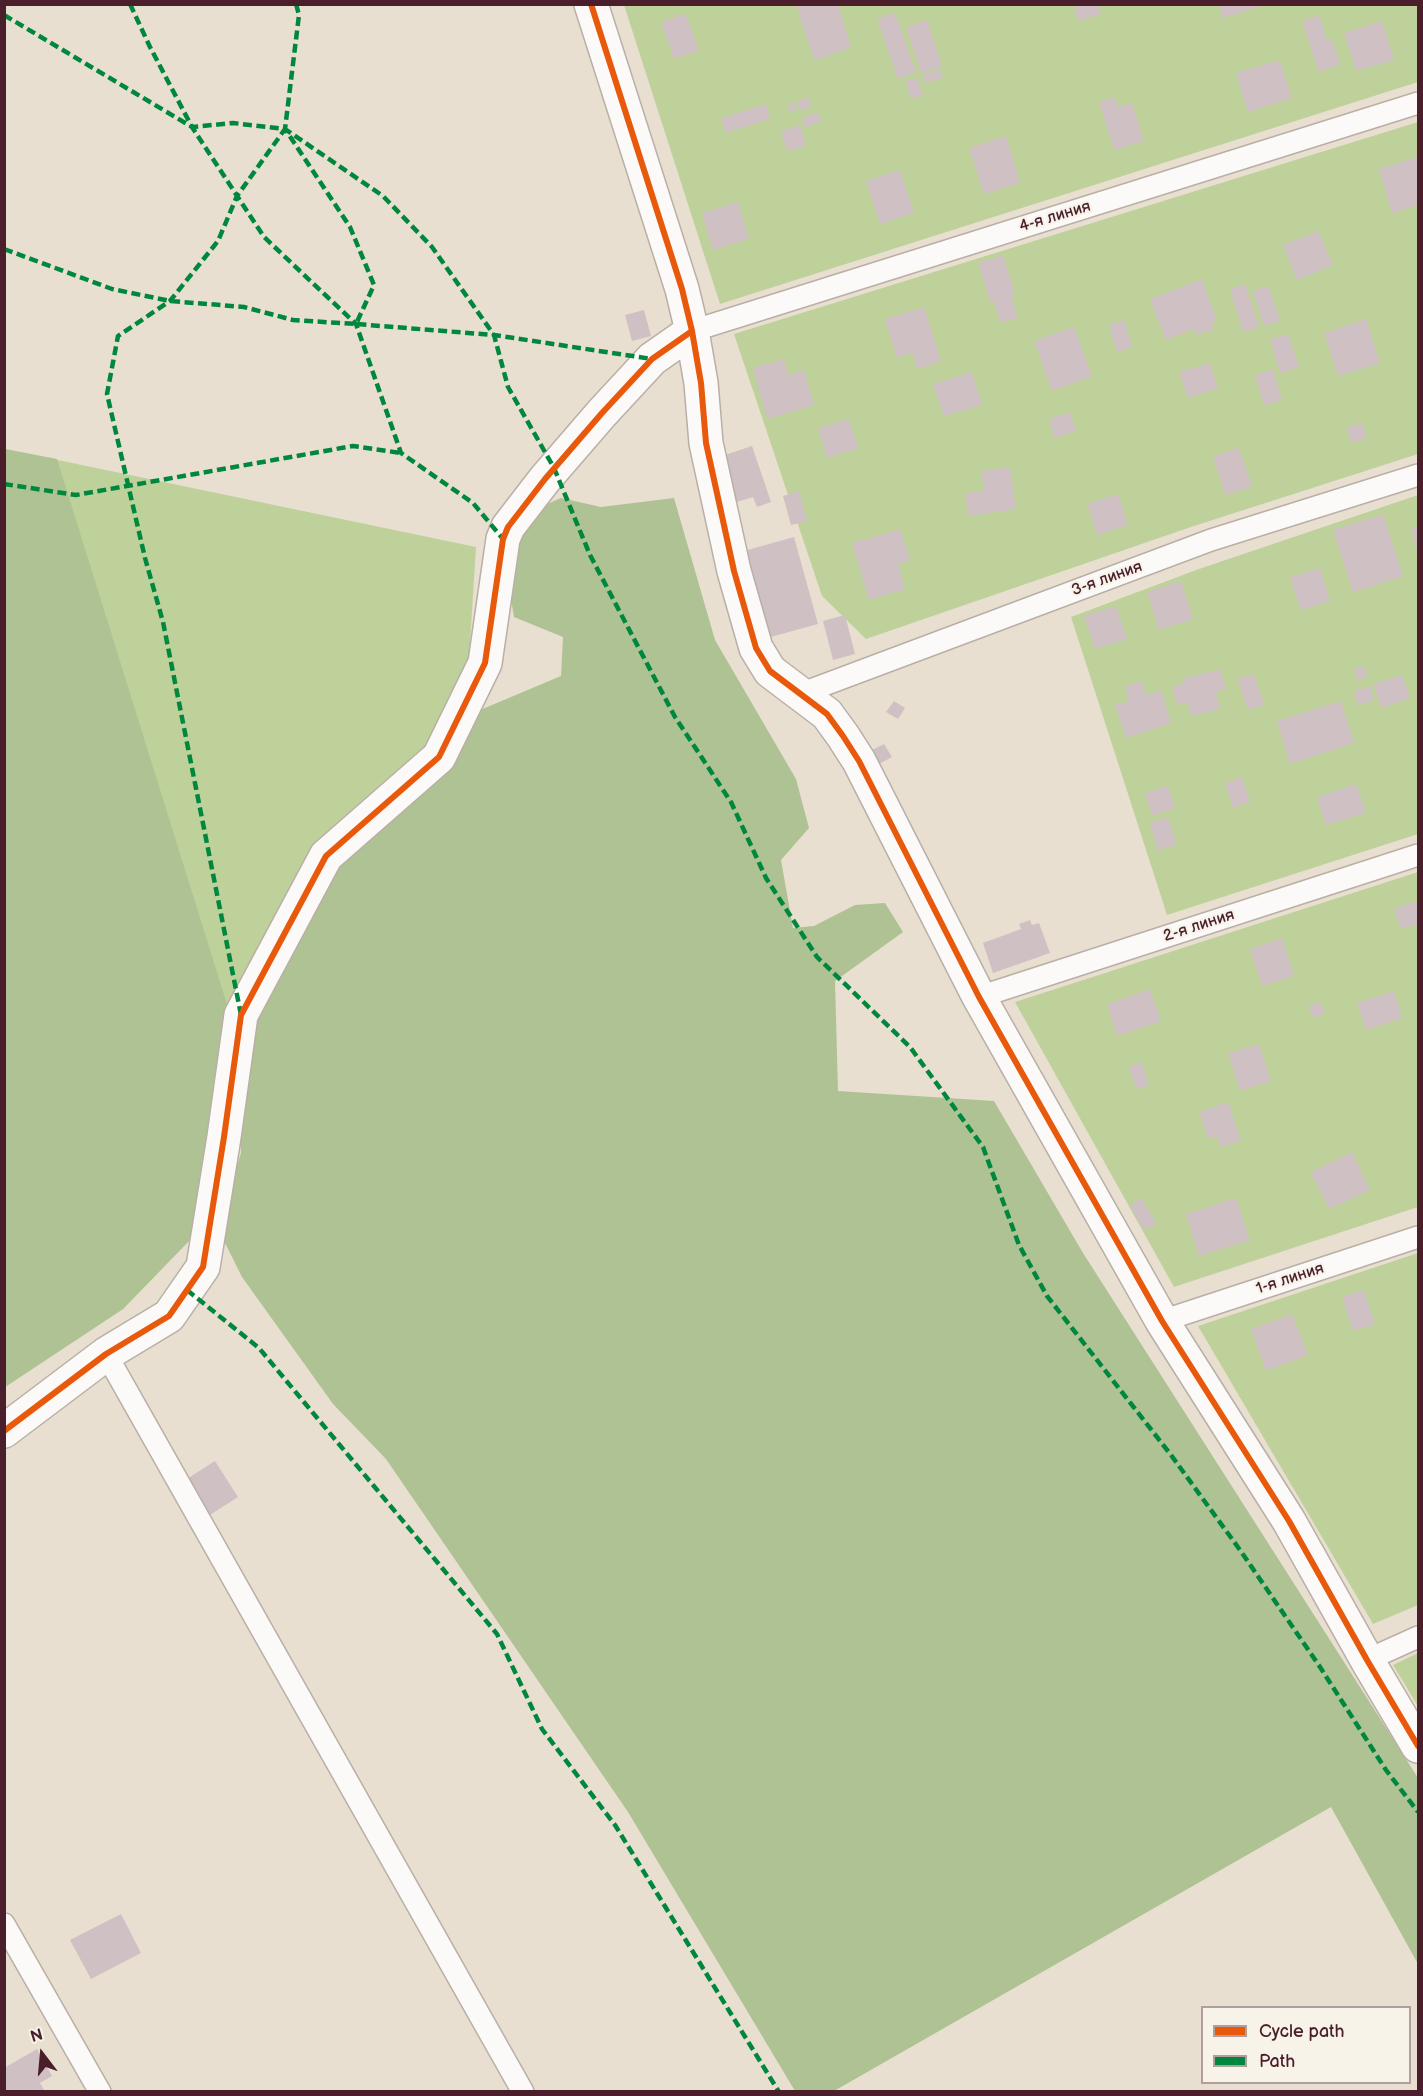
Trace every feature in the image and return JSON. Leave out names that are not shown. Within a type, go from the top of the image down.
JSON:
[{"type":"street","points":[[591,4],[682,289],[701,383],[706,443],[734,571],[756,648],[770,671],[826,714],[843,735],[859,761],[979,997],[1162,1321],[1289,1521],[1367,1660],[1419,1746]]},
{"type":"street","points":[[4,1431],[106,1354],[169,1316],[203,1267],[241,1016],[326,856],[439,757],[485,663],[503,539],[508,527],[545,479],[631,381],[652,359],[692,331]]},
{"type":"lane","name":"4-я линия","points":[[692,331],[1419,103]]},
{"type":"lane","name":"3-я линия","points":[[800,694],[1211,540],[1419,475]]},
{"type":"lane","name":"2-я линия","points":[[979,997],[1419,855]]},
{"type":"lane","name":"1-я линия","points":[[1162,1321],[1419,1237]]},
{"type":"lane","points":[[106,1354],[523,2091]]},
{"type":"lane","points":[[1367,1660],[1419,1637]]},
{"type":"lane","points":[[4,1924],[100,2091]]},
{"type":"green space","points":[[624,5],[1418,5],[1418,82],[720,304]]},
{"type":"green space","points":[[1418,122],[1418,454],[1191,527],[866,639],[822,596],[734,334]]},
{"type":"green space","points":[[5,449],[476,547],[468,675],[419,761],[230,1014],[189,1241],[123,1309],[5,1387]]},
{"type":"green space","points":[[5,449],[57,459],[230,1014],[212,1142],[189,1241],[123,1309],[5,1387]]},
{"type":"green space","points":[[1418,495],[1418,834],[1167,915],[1071,617],[1199,569]]},
{"type":"green space","points":[[561,498],[601,507],[674,498],[715,640],[796,779],[809,828],[781,860],[793,928],[814,926],[855,905],[885,903],[903,932],[835,981],[838,1091],[994,1101],[1083,1253],[1418,1778],[1418,1964],[1331,1807],[834,2091],[795,2091],[628,1812],[386,1459],[333,1404],[242,1277],[218,1229],[241,1153],[236,1086],[247,1016],[334,857],[473,713],[561,676],[563,637],[514,617],[507,575],[529,512]]},
{"type":"green space","points":[[1418,872],[1418,1207],[1174,1287],[1015,1002]]},
{"type":"green space","points":[[1418,1253],[1418,1605],[1373,1624],[1198,1326]]},
{"type":"green space","points":[[1418,1653],[1418,1706],[1393,1665]]},
{"type":"building","points":[[796,4],[838,4],[851,48],[814,60]]},
{"type":"building","points":[[1085,4],[1097,4],[1101,14],[1078,21],[1074,8]]},
{"type":"building","points":[[1219,4],[1265,4],[1265,5],[1223,18]]},
{"type":"building","points":[[895,13],[916,72],[898,79],[877,19]]},
{"type":"building","points":[[685,14],[699,50],[674,59],[661,22]]},
{"type":"building","points":[[1319,15],[1327,41],[1332,39],[1340,65],[1319,72],[1302,21]]},
{"type":"building","points":[[927,20],[942,66],[921,73],[906,27]]},
{"type":"building","points":[[1382,21],[1394,60],[1356,71],[1344,33]]},
{"type":"building","points":[[1280,60],[1292,98],[1248,112],[1236,73]]},
{"type":"building","points":[[940,69],[943,78],[925,83],[923,75]]},
{"type":"building","points":[[917,78],[923,95],[911,99],[905,81]]},
{"type":"building","points":[[808,97],[811,107],[800,110],[797,101]]},
{"type":"building","points":[[1115,97],[1118,107],[1132,103],[1144,141],[1114,150],[1099,102]]},
{"type":"building","points":[[794,102],[797,110],[790,112],[788,104]]},
{"type":"building","points":[[766,104],[770,119],[725,133],[721,118]]},
{"type":"building","points":[[818,112],[821,122],[805,127],[802,118]]},
{"type":"building","points":[[800,125],[806,146],[787,151],[781,131]]},
{"type":"building","points":[[1006,136],[1020,183],[984,194],[969,148]]},
{"type":"building","points":[[1418,157],[1418,205],[1392,213],[1379,169]]},
{"type":"building","points":[[900,170],[914,213],[880,224],[866,181]]},
{"type":"building","points":[[738,202],[749,239],[713,250],[702,213]]},
{"type":"building","points":[[1318,231],[1333,265],[1297,280],[1283,245]]},
{"type":"building","points":[[1003,255],[1015,294],[1011,296],[1018,318],[1000,323],[994,301],[990,302],[978,263]]},
{"type":"building","points":[[1202,279],[1217,321],[1212,322],[1214,329],[1197,335],[1194,329],[1166,340],[1150,299]]},
{"type":"building","points":[[1245,284],[1259,327],[1243,332],[1230,289]]},
{"type":"building","points":[[1268,286],[1280,321],[1264,326],[1253,291]]},
{"type":"building","points":[[924,307],[941,361],[917,369],[912,353],[897,358],[885,319]]},
{"type":"building","points":[[644,310],[651,336],[632,341],[625,315]]},
{"type":"building","points":[[1366,319],[1380,363],[1338,376],[1324,333]]},
{"type":"building","points":[[1124,320],[1132,347],[1117,352],[1109,325]]},
{"type":"building","points":[[1074,327],[1092,376],[1052,391],[1034,341]]},
{"type":"building","points":[[1288,334],[1299,367],[1280,373],[1270,339]]},
{"type":"building","points":[[784,359],[788,375],[804,370],[814,405],[767,419],[753,368]]},
{"type":"building","points":[[1210,363],[1218,388],[1188,398],[1179,372]]},
{"type":"building","points":[[1273,369],[1282,400],[1264,405],[1255,375]]},
{"type":"building","points":[[972,372],[982,405],[944,416],[933,384]]},
{"type":"building","points":[[1070,412],[1076,431],[1054,438],[1049,419]]},
{"type":"building","points":[[849,419],[858,448],[827,458],[818,428]]},
{"type":"building","points":[[1363,423],[1366,439],[1351,443],[1347,427]]},
{"type":"building","points":[[752,446],[771,502],[757,507],[753,497],[737,502],[722,456]]},
{"type":"building","points":[[1239,448],[1252,487],[1225,495],[1213,456]]},
{"type":"building","points":[[1010,467],[1016,509],[968,516],[965,493],[984,491],[981,471]]},
{"type":"building","points":[[799,491],[807,521],[791,525],[783,496]]},
{"type":"building","points":[[1118,494],[1128,525],[1097,535],[1087,504]]},
{"type":"building","points":[[1383,514],[1403,576],[1353,592],[1333,530]]},
{"type":"building","points":[[1418,527],[1418,552],[1411,529]]},
{"type":"building","points":[[900,529],[910,560],[898,564],[905,589],[869,600],[852,543]]},
{"type":"building","points":[[794,537],[818,624],[767,638],[744,551]]},
{"type":"building","points":[[1320,568],[1330,601],[1301,610],[1290,577]]},
{"type":"building","points":[[1181,581],[1193,619],[1159,630],[1147,592]]},
{"type":"building","points":[[1116,606],[1127,639],[1095,649],[1084,616]]},
{"type":"building","points":[[845,615],[855,654],[833,660],[823,621]]},
{"type":"building","points":[[1364,666],[1367,677],[1357,680],[1354,669]]},
{"type":"building","points":[[1220,669],[1226,689],[1216,692],[1220,709],[1191,716],[1188,702],[1177,705],[1172,687],[1183,684],[1182,679]]},
{"type":"building","points":[[1254,674],[1264,705],[1248,710],[1237,678]]},
{"type":"building","points":[[1402,675],[1410,698],[1381,708],[1373,684]]},
{"type":"building","points":[[1142,681],[1146,695],[1161,690],[1171,723],[1126,738],[1115,705],[1129,701],[1125,686]]},
{"type":"building","points":[[1370,686],[1374,700],[1358,705],[1354,691]]},
{"type":"building","points":[[894,701],[905,708],[898,719],[886,712]]},
{"type":"building","points":[[1341,701],[1354,743],[1290,764],[1277,721]]},
{"type":"building","points":[[884,744],[892,757],[879,764],[872,750]]},
{"type":"building","points":[[1242,777],[1250,802],[1233,808],[1225,783]]},
{"type":"building","points":[[1356,784],[1366,813],[1326,825],[1317,797]]},
{"type":"building","points":[[1168,786],[1175,808],[1152,816],[1145,793]]},
{"type":"building","points":[[1168,817],[1177,844],[1158,851],[1150,823]]},
{"type":"building","points":[[1418,901],[1418,924],[1401,929],[1394,909]]},
{"type":"building","points":[[1030,920],[1032,925],[1039,923],[1050,953],[993,973],[983,943],[1021,929],[1019,924]]},
{"type":"building","points":[[1282,938],[1294,976],[1262,986],[1250,949]]},
{"type":"building","points":[[1150,989],[1161,1021],[1117,1036],[1107,1004]]},
{"type":"building","points":[[1394,991],[1402,1018],[1366,1030],[1357,1003]]},
{"type":"building","points":[[1319,1001],[1325,1013],[1314,1018],[1308,1007]]},
{"type":"building","points":[[1259,1044],[1271,1081],[1240,1091],[1228,1053]]},
{"type":"building","points":[[1142,1062],[1149,1085],[1136,1089],[1129,1066]]},
{"type":"building","points":[[1228,1102],[1241,1141],[1220,1147],[1217,1136],[1208,1139],[1199,1112]]},
{"type":"building","points":[[1352,1152],[1370,1190],[1329,1209],[1311,1172]]},
{"type":"building","points":[[1142,1198],[1156,1224],[1144,1230],[1130,1205]]},
{"type":"building","points":[[1236,1198],[1250,1240],[1199,1256],[1186,1214]]},
{"type":"building","points":[[1364,1290],[1375,1324],[1353,1331],[1342,1297]]},
{"type":"building","points":[[1292,1314],[1308,1355],[1266,1371],[1251,1329]]},
{"type":"building","points":[[215,1461],[238,1497],[202,1520],[179,1484]]},
{"type":"building","points":[[121,1914],[141,1953],[91,1979],[70,1940]]},
{"type":"building","points":[[37,2049],[52,2076],[40,2083],[45,2092],[4,2092],[4,2068]]},
{"type":"marked path","points":[[130,4],[192,127],[233,123],[285,129],[383,196],[432,247],[494,335],[508,387],[554,468],[590,555],[675,717],[731,802],[766,878],[817,957],[910,1047],[983,1147],[1019,1245],[1047,1296],[1171,1455],[1240,1550],[1320,1667],[1386,1770],[1418,1812]]},
{"type":"marked path","points":[[296,4],[299,15],[285,129],[350,227],[374,285],[356,324],[494,335],[652,359]]},
{"type":"marked path","points":[[4,15],[192,127],[264,237],[356,324],[401,453],[473,503],[503,539]]},
{"type":"marked path","points":[[241,1015],[163,622],[145,558],[107,394],[118,336],[170,301],[218,241],[237,196],[285,129]]},
{"type":"marked path","points":[[4,249],[112,289],[170,301],[244,307],[293,320],[356,324]]},
{"type":"marked path","points":[[4,484],[76,495],[353,446],[401,453]]},
{"type":"marked path","points":[[187,1290],[259,1348],[497,1634],[542,1729],[615,1825],[779,2092]]},
{"type":"cycle path","points":[[591,4],[682,289],[701,383],[706,443],[734,571],[756,648],[770,671],[827,714],[859,761],[979,997],[1162,1321],[1289,1521],[1418,1746]]},
{"type":"cycle path","points":[[4,1431],[106,1354],[169,1316],[203,1267],[241,1015],[326,856],[439,757],[485,663],[503,539],[508,527],[545,479],[652,359],[692,331]]}]
